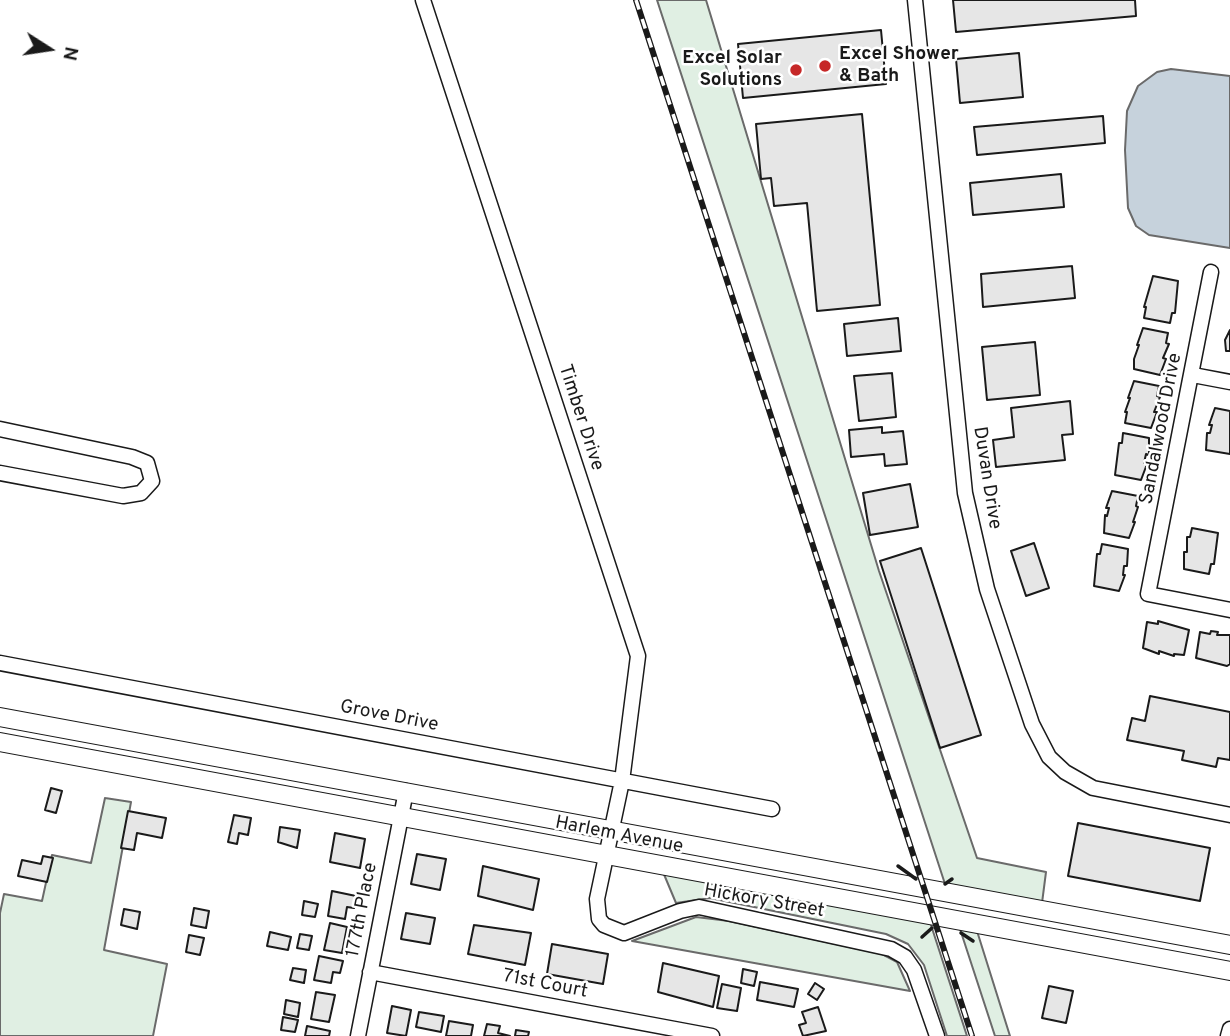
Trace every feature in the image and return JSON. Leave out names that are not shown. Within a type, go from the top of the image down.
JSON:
[{"type":"main road","name":"Harlem Avenue","points":[[0,717],[1230,945]]},
{"type":"main road","name":"Harlem Avenue","points":[[0,743],[1230,971]]},
{"type":"main road","points":[[196,779],[200,753]]},
{"type":"street","name":"Timber Drive","points":[[423,0],[638,656],[622,781],[607,856]]},
{"type":"street","name":"Duvan Drive","points":[[915,0],[965,493],[987,589],[1032,724],[1049,757],[1065,772],[1093,788],[1230,815]]},
{"type":"street","name":"Sandalwood Drive","points":[[1211,272],[1193,375],[1148,594],[1230,610]]},
{"type":"street","points":[[1193,375],[1230,382]]},
{"type":"street","points":[[0,429],[132,457],[147,463],[152,481],[141,493],[123,496],[0,473]]},
{"type":"street","name":"Grove Drive","points":[[0,663],[772,808]]},
{"type":"street","name":"177th Place","points":[[358,1036],[406,791]]},
{"type":"street","name":"Hickory Street","points":[[607,856],[597,911],[604,925],[613,930],[631,932],[680,911],[699,907],[874,943],[905,957],[914,970],[937,1036]]},
{"type":"street","name":"71st Court","points":[[370,972],[712,1036]]},
{"type":"street","points":[[1228,1036],[1230,1028]]},
{"type":"green space","points":[[657,0],[706,0],[879,571],[977,858],[1046,872],[1042,903],[945,884]]},
{"type":"green space","points":[[105,798],[131,802],[104,950],[167,964],[153,1036],[0,1036],[0,913],[4,894],[42,901],[52,855],[91,863]]},
{"type":"green space","points":[[663,872],[930,922],[967,1036],[947,1036],[924,965],[908,944],[886,934],[710,898],[676,903]]},
{"type":"green space","points":[[696,917],[729,921],[882,954],[897,962],[910,991],[632,941]]},
{"type":"green space","points":[[960,929],[977,931],[1010,1036],[995,1036]]},
{"type":"shaded area","points":[[1171,69],[1230,76],[1230,248],[1149,235],[1136,226],[1128,208],[1125,150],[1127,111],[1138,86],[1157,72]]},
{"type":"building","points":[[953,0],[1135,0],[1136,16],[956,32]]},
{"type":"building","points":[[881,30],[886,84],[743,98],[738,44]]},
{"type":"building","points":[[1019,53],[1023,97],[960,103],[956,59]]},
{"type":"building","points":[[862,114],[880,305],[817,311],[807,203],[774,206],[771,178],[761,179],[756,124]]},
{"type":"building","points":[[1103,116],[1105,143],[977,155],[974,127]]},
{"type":"building","points":[[1061,174],[1064,207],[973,215],[970,183]]},
{"type":"building","points":[[1072,266],[1075,298],[983,307],[981,274]]},
{"type":"building","points":[[1153,276],[1178,281],[1175,313],[1172,313],[1170,323],[1144,318],[1144,307]]},
{"type":"building","points":[[898,318],[901,351],[847,356],[844,324]]},
{"type":"building","points":[[1143,328],[1168,333],[1166,343],[1169,344],[1160,375],[1134,369],[1137,345]]},
{"type":"building","points":[[1230,330],[1230,351],[1226,351],[1225,340]]},
{"type":"building","points":[[1035,342],[1040,395],[987,400],[982,347]]},
{"type":"building","points":[[892,373],[896,417],[859,421],[854,376]]},
{"type":"building","points":[[1134,381],[1159,386],[1157,396],[1160,397],[1151,428],[1125,423],[1128,398]]},
{"type":"building","points":[[1070,401],[1073,434],[1062,435],[1065,460],[996,467],[993,440],[1014,437],[1011,408]]},
{"type":"building","points":[[1215,408],[1230,411],[1230,454],[1206,450],[1207,433],[1210,433],[1212,425],[1209,425]]},
{"type":"building","points":[[882,427],[882,433],[903,431],[907,464],[885,466],[884,454],[851,457],[849,430]]},
{"type":"building","points":[[1123,433],[1149,438],[1149,455],[1146,454],[1144,463],[1147,464],[1141,480],[1115,475]]},
{"type":"building","points":[[910,484],[918,527],[870,535],[863,493]]},
{"type":"building","points":[[1112,491],[1138,496],[1135,522],[1129,538],[1104,533],[1105,515],[1107,516],[1109,508],[1106,508]]},
{"type":"building","points":[[1192,528],[1218,533],[1214,564],[1211,564],[1209,574],[1184,569],[1184,552],[1187,552],[1187,537],[1190,537]]},
{"type":"building","points":[[1034,543],[1049,588],[1026,596],[1011,551]]},
{"type":"building","points":[[1102,544],[1128,549],[1127,566],[1124,566],[1125,575],[1119,591],[1094,586],[1097,554],[1100,554]]},
{"type":"building","points":[[921,548],[981,735],[940,748],[880,561]]},
{"type":"building","points":[[1158,621],[1189,630],[1184,655],[1174,656],[1159,651],[1159,654],[1143,648],[1147,622],[1158,624]]},
{"type":"building","points":[[1211,631],[1218,632],[1217,635],[1230,635],[1230,664],[1227,666],[1196,658],[1200,632],[1210,634]]},
{"type":"building","points":[[1150,696],[1230,712],[1230,760],[1218,758],[1216,767],[1182,760],[1184,751],[1127,740],[1132,718],[1145,721]]},
{"type":"building","points":[[51,788],[62,791],[56,813],[45,810]]},
{"type":"building","points":[[128,811],[166,818],[162,838],[137,833],[134,850],[121,848]]},
{"type":"building","points":[[234,815],[251,818],[248,835],[239,833],[237,844],[228,842]]},
{"type":"building","points":[[1078,823],[1210,848],[1200,901],[1068,876]]},
{"type":"building","points":[[280,827],[300,830],[297,848],[278,842]]},
{"type":"building","points":[[335,833],[365,839],[360,868],[330,862]]},
{"type":"building","points":[[417,854],[446,859],[440,890],[411,884]]},
{"type":"building","points":[[43,856],[53,858],[47,882],[18,876],[22,860],[41,864]]},
{"type":"building","points":[[483,866],[539,879],[533,910],[478,896]]},
{"type":"building","points":[[332,891],[356,896],[354,908],[347,907],[345,919],[328,916]]},
{"type":"building","points":[[304,901],[318,904],[315,917],[302,915]]},
{"type":"building","points":[[194,908],[209,911],[206,928],[191,925]]},
{"type":"building","points":[[124,909],[140,912],[137,929],[121,925]]},
{"type":"building","points":[[406,913],[435,918],[430,944],[401,939]]},
{"type":"building","points":[[330,923],[347,927],[342,953],[324,950]]},
{"type":"building","points":[[474,925],[531,933],[525,965],[468,954]]},
{"type":"building","points":[[270,932],[291,937],[288,950],[267,946]]},
{"type":"building","points":[[300,934],[312,936],[309,950],[297,948]]},
{"type":"building","points":[[189,935],[204,938],[200,955],[186,952]]},
{"type":"building","points":[[552,944],[608,954],[603,984],[547,974]]},
{"type":"building","points":[[319,956],[343,961],[340,973],[333,972],[331,983],[314,980]]},
{"type":"building","points":[[663,963],[719,976],[713,1007],[658,992]]},
{"type":"building","points":[[293,968],[306,970],[304,983],[290,980]]},
{"type":"building","points":[[743,969],[757,972],[754,986],[741,983]]},
{"type":"building","points":[[760,982],[798,989],[794,1007],[757,1000]]},
{"type":"building","points":[[815,983],[824,989],[817,1000],[808,994]]},
{"type":"building","points":[[722,984],[741,988],[737,1011],[717,1008]]},
{"type":"building","points":[[1049,986],[1073,991],[1066,1023],[1042,1018]]},
{"type":"building","points":[[316,992],[335,995],[329,1022],[311,1019]]},
{"type":"building","points":[[286,1000],[300,1003],[298,1017],[284,1014]]},
{"type":"building","points":[[392,1006],[411,1010],[406,1036],[387,1033]]},
{"type":"building","points":[[818,1007],[826,1031],[803,1036],[799,1025],[806,1023],[802,1012]]},
{"type":"building","points":[[419,1012],[444,1016],[441,1032],[416,1027]]},
{"type":"building","points":[[283,1017],[298,1020],[295,1032],[281,1030]]},
{"type":"building","points":[[449,1021],[473,1025],[471,1036],[446,1036]]},
{"type":"building","points":[[487,1024],[500,1026],[498,1033],[510,1036],[484,1036]]},
{"type":"building","points":[[307,1026],[330,1031],[329,1036],[305,1036]]},
{"type":"building","points":[[516,1030],[529,1032],[528,1036],[515,1036]]},
{"type":"railway","points":[[636,0],[972,1036]]},
{"type":"wall","points":[[898,866],[916,879]]},
{"type":"wall","points":[[945,884],[952,879]]},
{"type":"wall","points":[[922,937],[932,928]]},
{"type":"wall","points":[[961,933],[973,941]]},
{"type":"place","name":"Excel Shower & Bath","points":[[825,66]]},
{"type":"place","name":"Excel Solar Solutions","points":[[796,70]]}]
